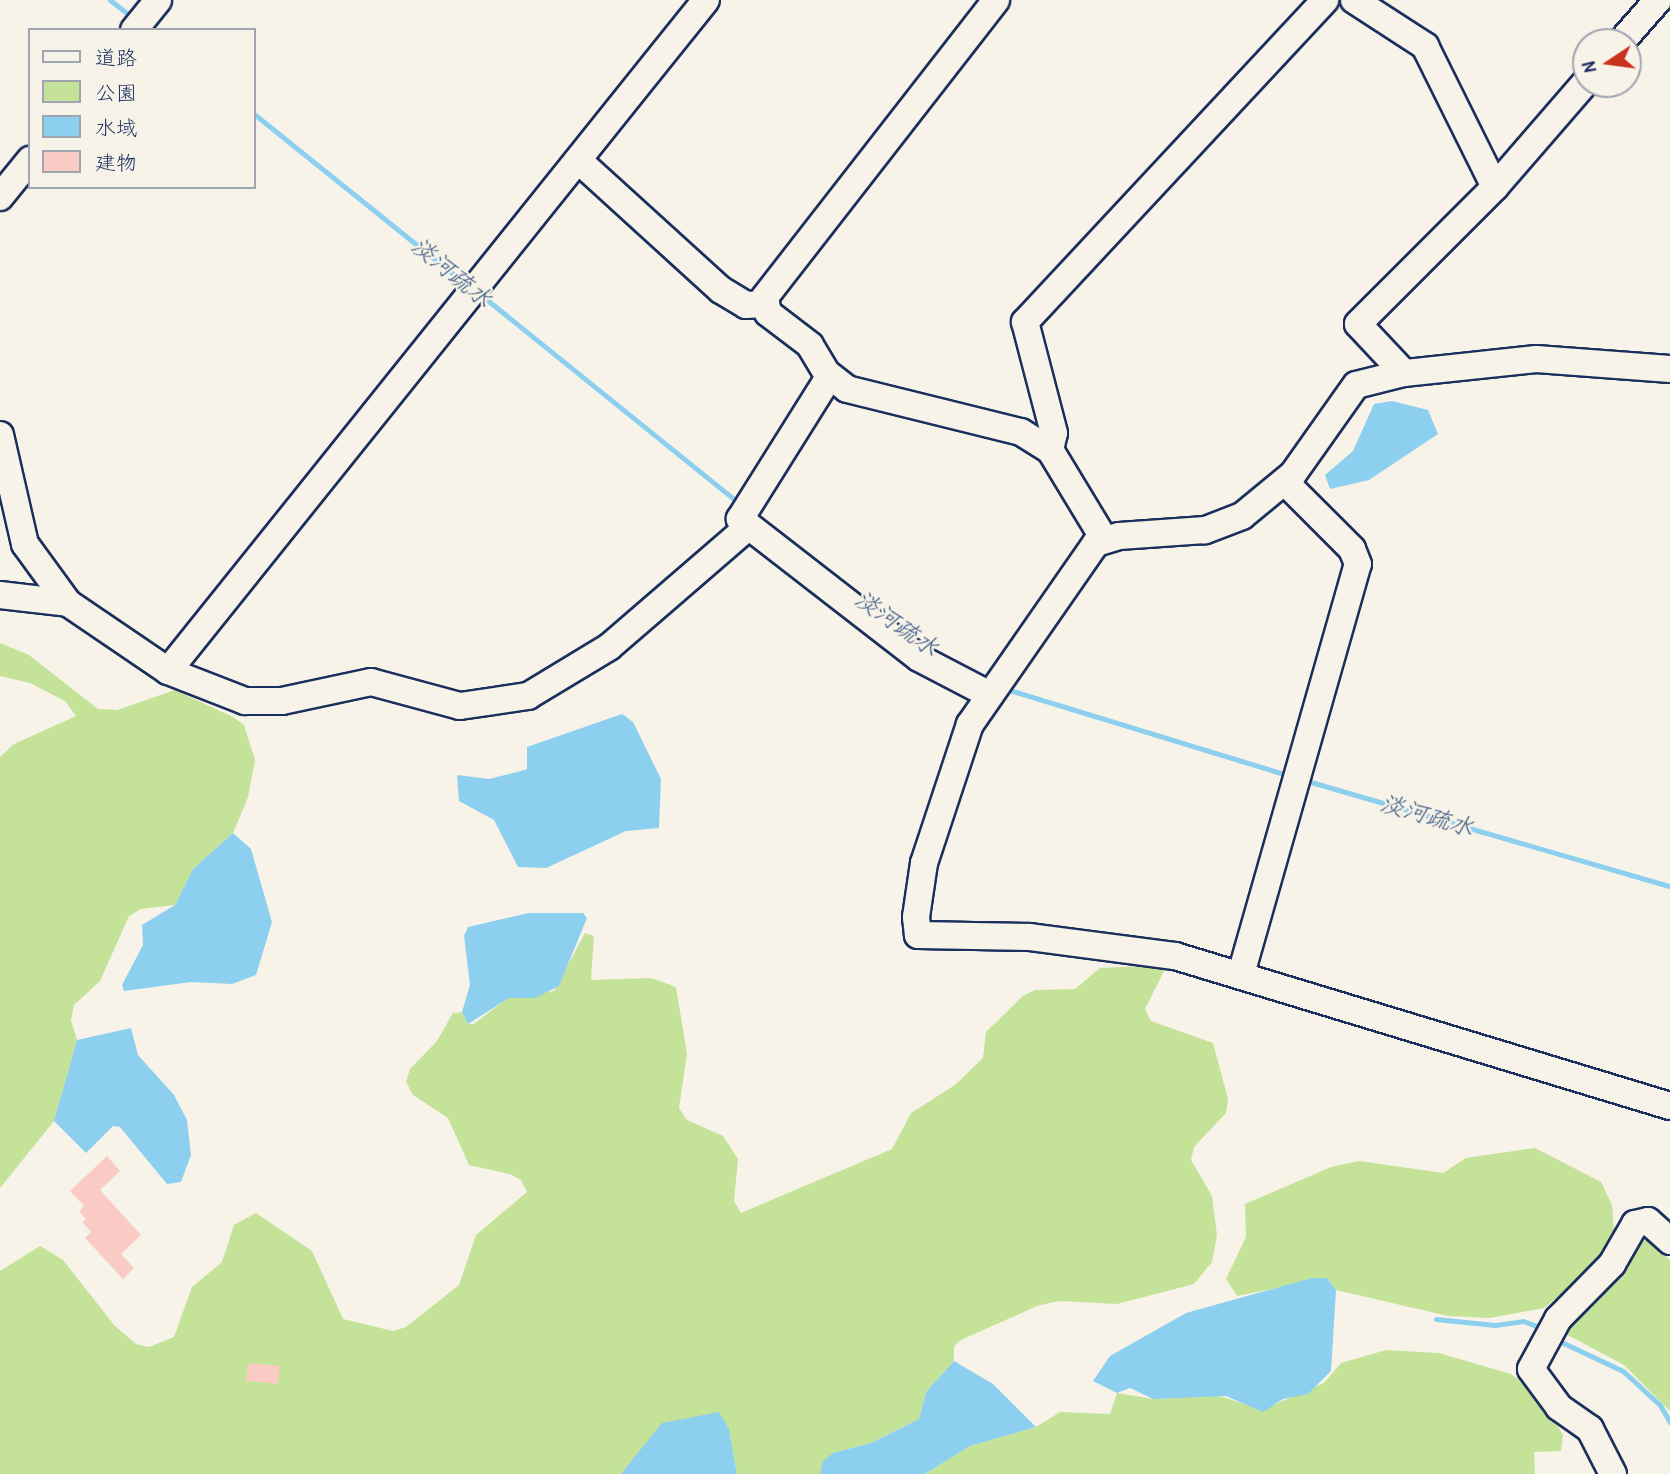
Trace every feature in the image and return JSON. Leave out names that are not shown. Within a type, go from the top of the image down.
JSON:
[{"type":"street","points":[[168,671],[706,0]]},
{"type":"street","points":[[763,304],[771,286],[996,0]]},
{"type":"street","points":[[1050,450],[1054,433],[1025,322],[1325,0]]},
{"type":"street","points":[[1354,0],[1425,46],[1495,187]]},
{"type":"street","points":[[1633,28],[1657,0]]},
{"type":"street","points":[[1404,373],[1358,324],[1495,187],[1572,98]]},
{"type":"street","points":[[578,160],[722,290],[746,305],[763,304],[810,345],[828,374],[847,389],[1021,432],[1050,450],[1104,539]]},
{"type":"street","points":[[0,198],[28,163]]},
{"type":"street","points":[[1670,369],[1536,359],[1404,373],[1356,385],[1285,482],[1242,516],[1205,530],[1104,539],[1080,560],[970,724],[930,844],[917,894],[918,935],[1030,937],[1175,956],[1670,1106]]},
{"type":"street","points":[[0,435],[25,544],[68,603],[168,671],[213,693],[244,701],[282,701],[371,682],[460,706],[528,696],[609,647],[746,514],[828,374]]},
{"type":"street","points":[[1241,974],[1358,560],[1285,482]]},
{"type":"street","points":[[746,514],[919,658],[995,688]]},
{"type":"street","points":[[0,596],[68,603]]},
{"type":"street","points":[[1613,1474],[1590,1429],[1559,1407],[1531,1368],[1558,1319],[1612,1264],[1635,1224],[1648,1221],[1670,1241]]},
{"type":"green space","points":[[0,643],[29,655],[98,709],[117,710],[175,690],[233,717],[244,725],[255,760],[248,797],[233,833],[193,869],[175,905],[141,909],[129,916],[100,981],[74,1005],[71,1020],[77,1040],[54,1121],[0,1188],[0,757],[14,744],[76,716],[65,701],[30,683],[0,676]]},
{"type":"green space","points":[[585,933],[594,936],[591,980],[651,978],[676,987],[687,1054],[679,1108],[687,1120],[723,1136],[738,1159],[734,1201],[741,1213],[892,1149],[911,1113],[955,1085],[983,1058],[986,1032],[1023,996],[1035,990],[1075,989],[1100,968],[1167,965],[1145,1009],[1151,1021],[1213,1043],[1228,1099],[1226,1113],[1194,1147],[1191,1160],[1212,1196],[1217,1235],[1212,1262],[1194,1284],[1117,1304],[1058,1301],[1037,1306],[961,1340],[954,1346],[954,1361],[926,1392],[919,1419],[871,1443],[833,1453],[821,1474],[737,1474],[729,1429],[621,1474],[0,1474],[0,1271],[40,1246],[63,1260],[115,1326],[136,1344],[149,1347],[174,1337],[192,1287],[222,1262],[234,1225],[256,1213],[312,1251],[343,1319],[393,1331],[406,1327],[459,1285],[476,1235],[527,1192],[521,1180],[510,1174],[469,1165],[448,1118],[413,1095],[406,1082],[410,1069],[437,1041],[453,1013],[462,1012],[468,1024],[474,1024],[509,997],[554,991]]},
{"type":"green space","points":[[1535,1148],[1601,1182],[1612,1205],[1614,1233],[1606,1258],[1544,1308],[1490,1318],[1448,1316],[1336,1290],[1327,1278],[1237,1296],[1226,1279],[1246,1237],[1245,1204],[1331,1167],[1359,1161],[1443,1173],[1466,1158]]},
{"type":"green space","points":[[1637,1231],[1670,1260],[1670,1411],[1624,1365],[1562,1332],[1586,1301],[1630,1261]]},
{"type":"green space","points":[[1386,1350],[1439,1353],[1511,1374],[1539,1396],[1563,1435],[1561,1451],[1534,1452],[1535,1474],[925,1474],[970,1446],[1036,1427],[1060,1412],[1110,1414],[1117,1393],[1153,1399],[1216,1395],[1251,1406],[1273,1405],[1324,1383],[1341,1363]]},
{"type":"water","points":[[1392,401],[1428,410],[1438,434],[1369,480],[1330,489],[1325,475],[1353,451],[1374,404]]},
{"type":"water","points":[[622,714],[633,722],[661,779],[659,828],[626,831],[546,868],[518,867],[494,820],[459,801],[457,775],[489,779],[527,769],[527,747]]},
{"type":"water","points":[[233,833],[251,849],[272,922],[256,975],[232,984],[191,982],[124,991],[122,985],[143,945],[142,925],[175,905],[193,869]]},
{"type":"water","points":[[529,913],[583,913],[587,918],[559,986],[535,998],[509,998],[468,1024],[462,1012],[470,985],[464,936],[468,927]]},
{"type":"water","points":[[131,1028],[138,1055],[174,1095],[187,1120],[191,1155],[181,1182],[167,1184],[120,1127],[113,1126],[86,1153],[54,1121],[77,1040]]},
{"type":"water","points":[[1312,1278],[1327,1278],[1336,1290],[1331,1371],[1308,1394],[1283,1399],[1263,1412],[1226,1396],[1153,1399],[1130,1388],[1117,1393],[1093,1381],[1110,1356],[1186,1313]]},
{"type":"water","points":[[954,1361],[993,1384],[1036,1427],[970,1446],[925,1474],[820,1474],[823,1461],[833,1453],[871,1443],[919,1419],[926,1392]]},
{"type":"water","points":[[719,1412],[729,1429],[737,1474],[621,1474],[662,1423]]},
{"type":"building","points":[[107,1156],[120,1171],[100,1190],[141,1235],[121,1254],[134,1268],[123,1279],[85,1238],[91,1232],[82,1222],[86,1219],[79,1211],[84,1206],[70,1191]]},
{"type":"building","points":[[248,1363],[280,1366],[278,1384],[246,1381]]},
{"type":"waterway","name":"淡河疏水","points":[[110,0],[133,18]]},
{"type":"waterway","name":"淡河疏水","points":[[256,116],[467,285]]},
{"type":"waterway","name":"淡河疏水","points":[[481,295],[740,504]]},
{"type":"waterway","name":"淡河疏水","points":[[1006,689],[1291,776]]},
{"type":"waterway","name":"淡河疏水","points":[[1304,780],[1670,886]]},
{"type":"waterway","points":[[1436,1319],[1495,1325],[1523,1321],[1542,1328]]},
{"type":"waterway","points":[[1555,1339],[1623,1371],[1660,1405],[1670,1422]]}]
